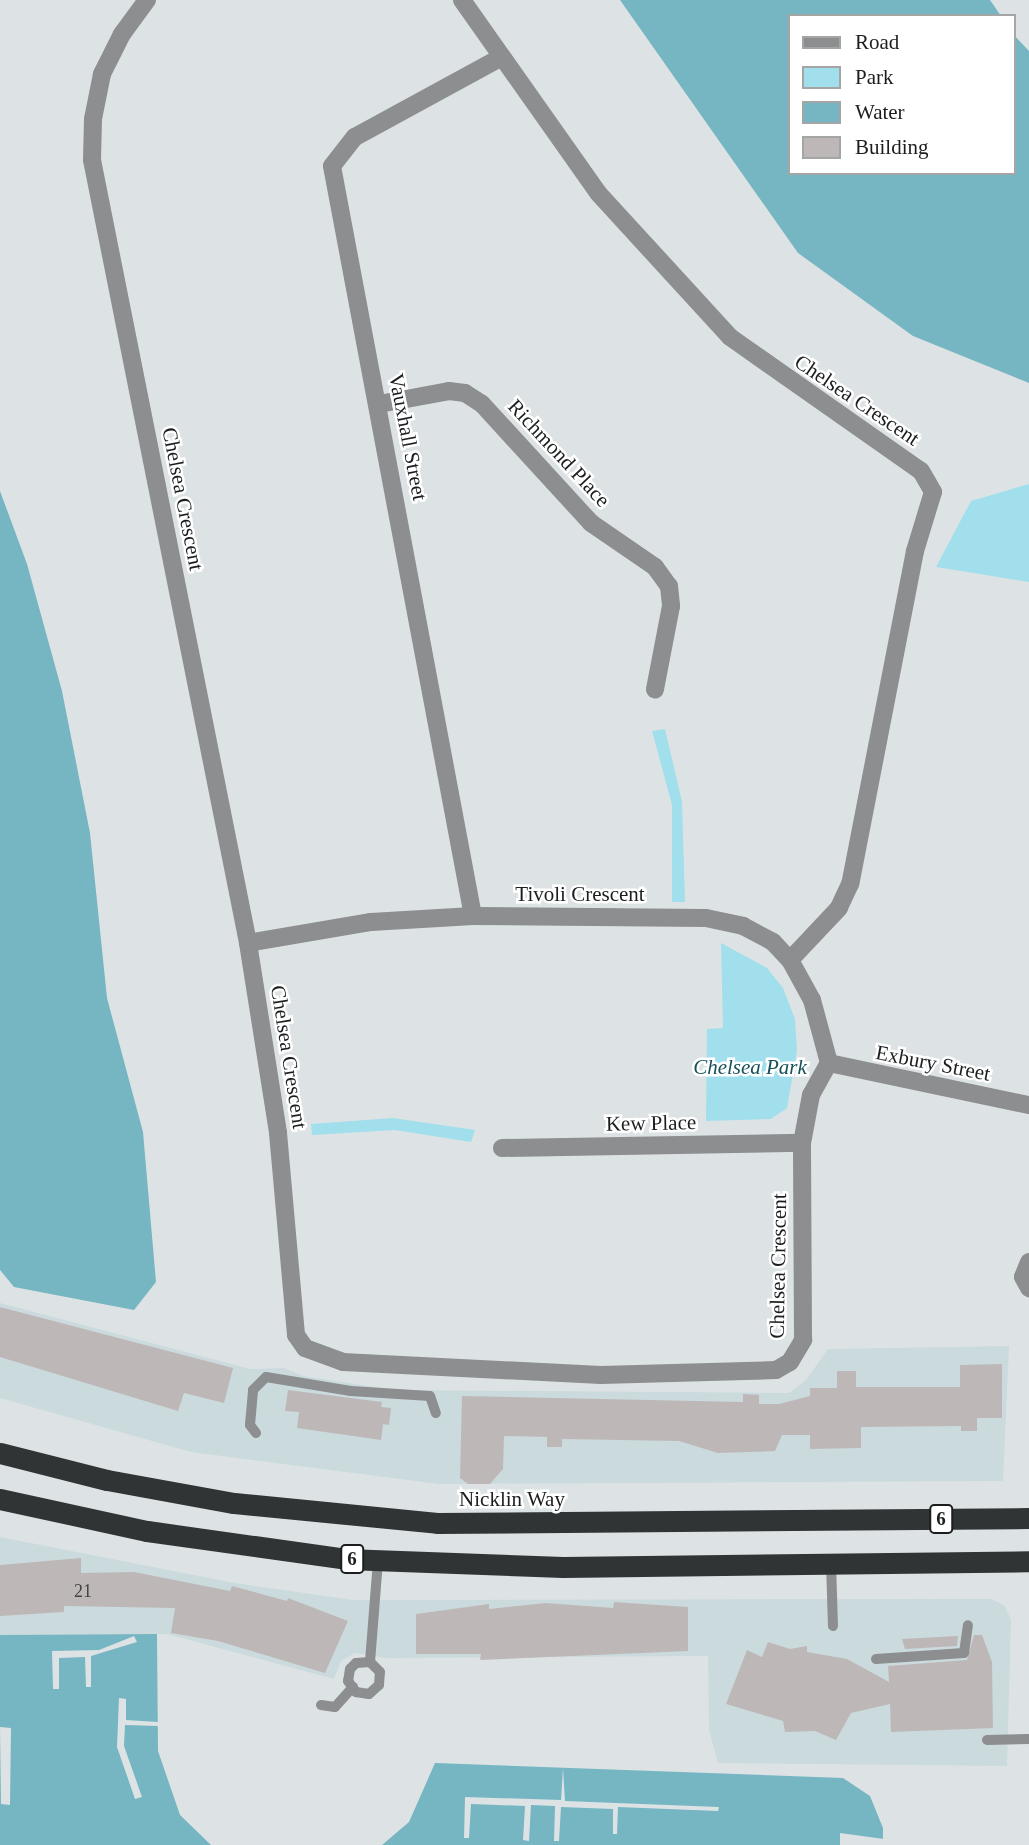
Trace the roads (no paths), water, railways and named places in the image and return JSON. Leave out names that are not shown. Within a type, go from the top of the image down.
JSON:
[{"type":"highway","name":"Nicklin Way","points":[[0,1454],[107,1480],[234,1503],[423,1522],[1029,1518]]},
{"type":"highway","name":"6","points":[[0,1499],[204,1541],[378,1561],[536,1567],[1029,1561]]},
{"type":"street","name":"Chelsea Crescent","points":[[147,0],[122,34],[102,75],[93,119],[92,160],[248,943],[278,1133],[291,1321],[305,1349],[342,1362],[601,1375],[776,1370],[790,1362],[803,1340],[802,1143],[811,1095],[829,1063]]},
{"type":"street","name":"Chelsea Crescent","points":[[462,0],[500,58],[599,194],[730,338],[921,471],[933,492],[915,551],[850,884],[839,908],[790,960]]},
{"type":"street","name":"Vauxhall Street","points":[[473,916],[379,404],[332,166],[355,137],[500,58]]},
{"type":"street","name":"Richmond Place","points":[[379,404],[449,391],[465,393],[482,404],[591,523],[655,567],[669,586],[671,606],[655,689]]},
{"type":"street","name":"Tivoli Crescent","points":[[248,943],[371,922],[473,916],[706,918],[743,926],[773,942],[790,960],[811,1000],[829,1063]]},
{"type":"street","name":"Exbury Street","points":[[829,1063],[1029,1105]]},
{"type":"street","name":"Kew Place","points":[[502,1148],[802,1143]]},
{"type":"lane","points":[[256,1433],[250,1425],[253,1390],[266,1377],[351,1391],[430,1396],[436,1413]]},
{"type":"lane","points":[[370,1662],[378,1561]]},
{"type":"lane","points":[[831,1563],[833,1626]]},
{"type":"lane","points":[[876,1658],[964,1653],[968,1625]]},
{"type":"lane","points":[[370,1662],[380,1672],[379,1685],[369,1694],[353,1687],[348,1681],[350,1669],[356,1663],[370,1662]]},
{"type":"lane","points":[[321,1705],[335,1707],[353,1687]]},
{"type":"lane","points":[[987,1740],[1029,1739]]},
{"type":"water","points":[[620,0],[990,0],[1000,14],[788,14],[788,175],[1015,175],[1015,36],[1029,51],[1029,383],[913,336],[798,253]]},
{"type":"water","points":[[0,491],[27,564],[62,691],[90,833],[107,998],[143,1132],[156,1282],[134,1310],[14,1287],[0,1270]]},
{"type":"water","points":[[157,1634],[158,1751],[180,1815],[211,1845],[0,1845],[0,1635]]},
{"type":"water","points":[[435,1763],[843,1778],[870,1796],[883,1828],[883,1845],[382,1845],[409,1822]]},
{"type":"park label","name":"Chelsea Park","points":[[750,1067]]}]
